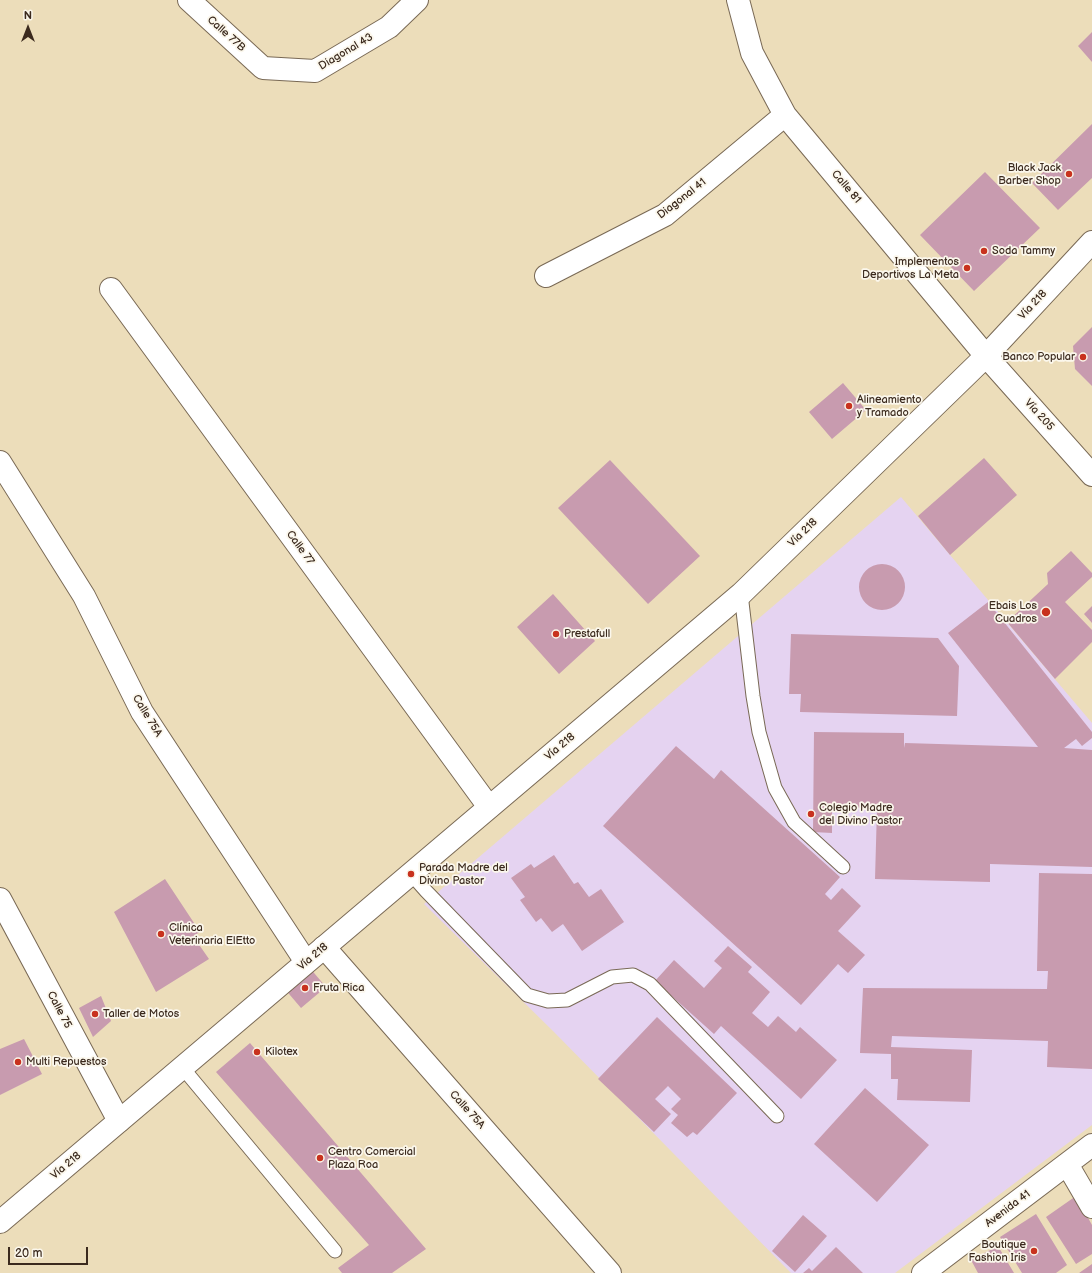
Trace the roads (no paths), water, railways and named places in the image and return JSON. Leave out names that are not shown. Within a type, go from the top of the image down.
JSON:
[{"type":"street","name":"Calle 77B","points":[[189,0],[264,68]]},
{"type":"street","name":"Diagonal 43","points":[[264,68],[315,71],[389,27],[417,0]]},
{"type":"street","name":"Calle 81","points":[[738,0],[752,53],[785,115],[986,356]]},
{"type":"street","name":"Diagonal 41","points":[[546,276],[665,215],[785,115]]},
{"type":"street","name":"Vía 218","points":[[0,1222],[741,594],[986,356],[1092,242]]},
{"type":"street","name":"Calle 77","points":[[111,290],[489,807]]},
{"type":"street","name":"Vía 205","points":[[986,356],[1092,475]]},
{"type":"street","name":"Calle 75A","points":[[0,462],[84,596],[142,712],[306,962]]},
{"type":"street","name":"Calle 75","points":[[0,899],[119,1121]]},
{"type":"street","name":"Calle 75A","points":[[324,947],[610,1273]]},
{"type":"street","name":"Avenida 41","points":[[928,1272],[1092,1145]]},
{"type":"street","points":[[1067,1164],[1092,1207]]},
{"type":"lane","points":[[741,594],[753,696],[759,732],[775,788],[794,822],[843,867]]},
{"type":"lane","points":[[411,874],[527,995],[548,1001],[567,1000],[612,977],[633,975],[650,984],[776,1116]]},
{"type":"lane","points":[[182,1067],[335,1251]]},
{"type":"place","name":"Black Jack Barber Shop","points":[[1069,174]]},
{"type":"place","name":"Soda Tammy","points":[[984,251]]},
{"type":"place","name":"Implementos Deportivos La Meta","points":[[967,268]]},
{"type":"place","name":"Banco Popular","points":[[1083,357]]},
{"type":"place","name":"Alineamiento y Tramado","points":[[849,406]]},
{"type":"place","name":"Ebais Los Cuadros","points":[[1046,612]]},
{"type":"place","name":"Prestafull","points":[[556,634]]},
{"type":"place","name":"Colegio Madre del Divino Pastor","points":[[811,814]]},
{"type":"place","name":"Parada Madre del Divino Pastor","points":[[411,874]]},
{"type":"place","name":"Clínica Veterinaria ElEtto","points":[[161,934]]},
{"type":"place","name":"Fruta Rica","points":[[305,988]]},
{"type":"place","name":"Taller de Motos","points":[[95,1014]]},
{"type":"place","name":"Kilotex","points":[[257,1052]]},
{"type":"place","name":"Multi Repuestos","points":[[18,1062]]},
{"type":"place","name":"Centro Comercial Plaza Roa","points":[[320,1158]]},
{"type":"place","name":"Boutique Fashion Iris","points":[[1034,1251]]}]
